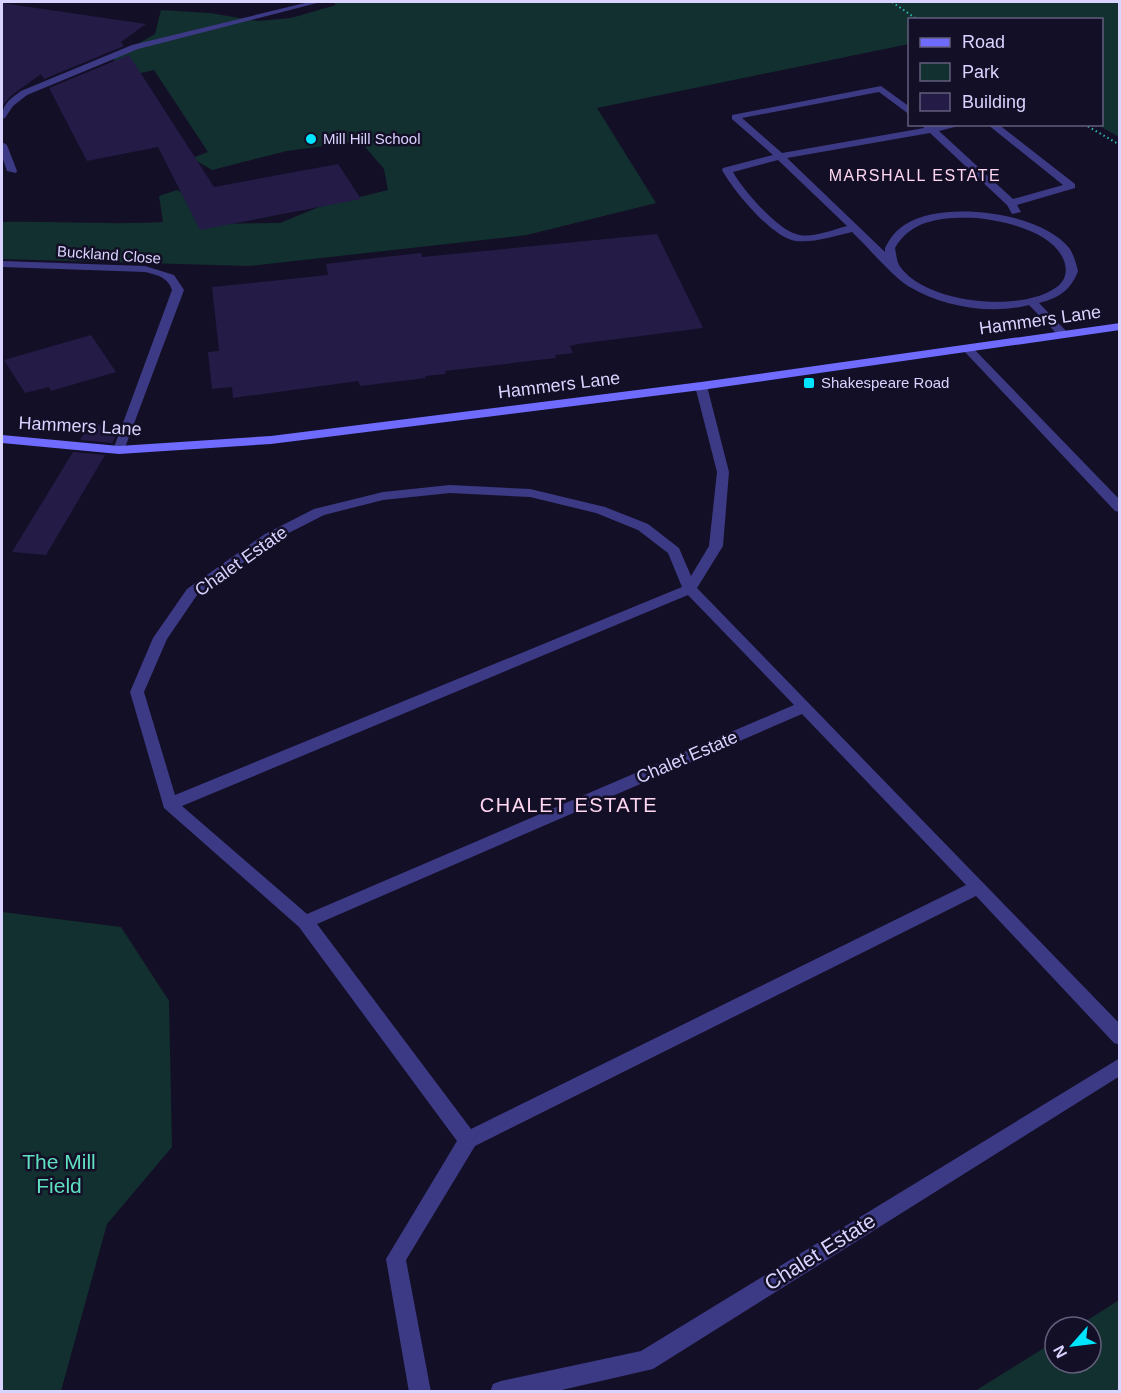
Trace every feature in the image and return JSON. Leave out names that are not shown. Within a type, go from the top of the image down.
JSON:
[{"type":"main road","name":"Hammers Lane","points":[[2,439],[119,450],[271,440],[701,386],[1119,326]]},
{"type":"street","points":[[2,116],[10,104],[24,93],[135,47],[317,2]]},
{"type":"street","points":[[893,264],[890,248],[900,232],[919,221],[934,217],[965,215],[1023,224],[1058,243],[1067,253],[1073,269],[1068,283],[1055,294],[1032,302],[977,305],[935,295],[911,283],[780,156],[735,117],[881,89],[908,111]]},
{"type":"street","points":[[995,126],[1071,186],[1011,203]]},
{"type":"street","points":[[854,228],[796,238],[786,234],[745,193],[727,170],[780,156],[928,127],[1011,203],[1023,224]]},
{"type":"street","points":[[2,145],[12,171]]},
{"type":"street","name":"Buckland Close","points":[[2,264],[145,269],[168,275],[176,282],[178,290],[119,450]]},
{"type":"street","points":[[1032,302],[1064,335]]},
{"type":"street","points":[[968,349],[1119,508]]},
{"type":"street","points":[[468,1140],[305,922],[170,804],[690,589],[716,546],[723,472],[701,386]]},
{"type":"street","name":"Chalet Estate","points":[[170,804],[137,692],[160,638],[192,592],[270,537],[319,512],[383,496],[450,489],[530,494],[600,510],[643,527],[674,551],[690,589],[978,887],[1119,1037]]},
{"type":"street","name":"Chalet Estate","points":[[305,922],[804,706]]},
{"type":"street","points":[[420,1392],[396,1259],[468,1140],[978,887]]},
{"type":"street","name":"Chalet Estate","points":[[501,1392],[645,1361],[1119,1066]]},
{"type":"path","points":[[892,2],[915,18]]},
{"type":"path","points":[[1087,126],[1119,145]]},
{"type":"green space","name":"Mill Hill School","points":[[333,2],[1119,2],[1119,137],[1100,126],[1103,126],[1103,18],[908,18],[908,44],[597,108],[656,203],[527,235],[250,266],[2,259],[2,222],[163,222],[159,196],[177,190],[198,202],[200,224],[280,223],[319,207],[388,190],[384,169],[360,141],[287,151],[212,170],[192,158],[208,152],[154,70],[105,81],[116,56],[155,34],[161,10],[210,13],[258,21],[291,18],[336,5]]},
{"type":"green space","name":"The Mill Field","points":[[2,912],[121,927],[169,1001],[172,1147],[107,1224],[61,1391],[2,1391]]},
{"type":"green space","points":[[1119,1300],[1119,1391],[975,1391],[1043,1348],[1043,1375],[1103,1375],[1103,1315],[1096,1315]]},
{"type":"building","points":[[2,3],[146,24],[121,42],[124,46],[44,79],[41,74],[12,95],[2,106]]},
{"type":"building","points":[[129,55],[214,187],[338,164],[361,199],[200,230],[158,147],[87,161],[49,88]]},
{"type":"building","points":[[657,234],[703,328],[578,344],[570,346],[573,353],[555,355],[556,358],[445,371],[446,374],[425,376],[426,378],[360,386],[358,381],[233,398],[232,387],[212,389],[208,352],[219,351],[212,287],[328,275],[326,264],[375,258],[421,253],[422,257]]},
{"type":"building","points":[[91,335],[116,372],[51,391],[49,387],[25,393],[4,360]]},
{"type":"building","points":[[92,420],[116,435],[112,443],[80,440]]},
{"type":"building","points":[[73,452],[105,455],[46,555],[12,552]]},
{"type":"place","name":"Mill Hill School","points":[[311,139]]},
{"type":"place","name":"Shakespeare Road","points":[[809,383]]},
{"type":"district","name":"MARSHALL ESTATE","points":[[915,175]]},
{"type":"district","name":"CHALET ESTATE","points":[[569,805]]}]
